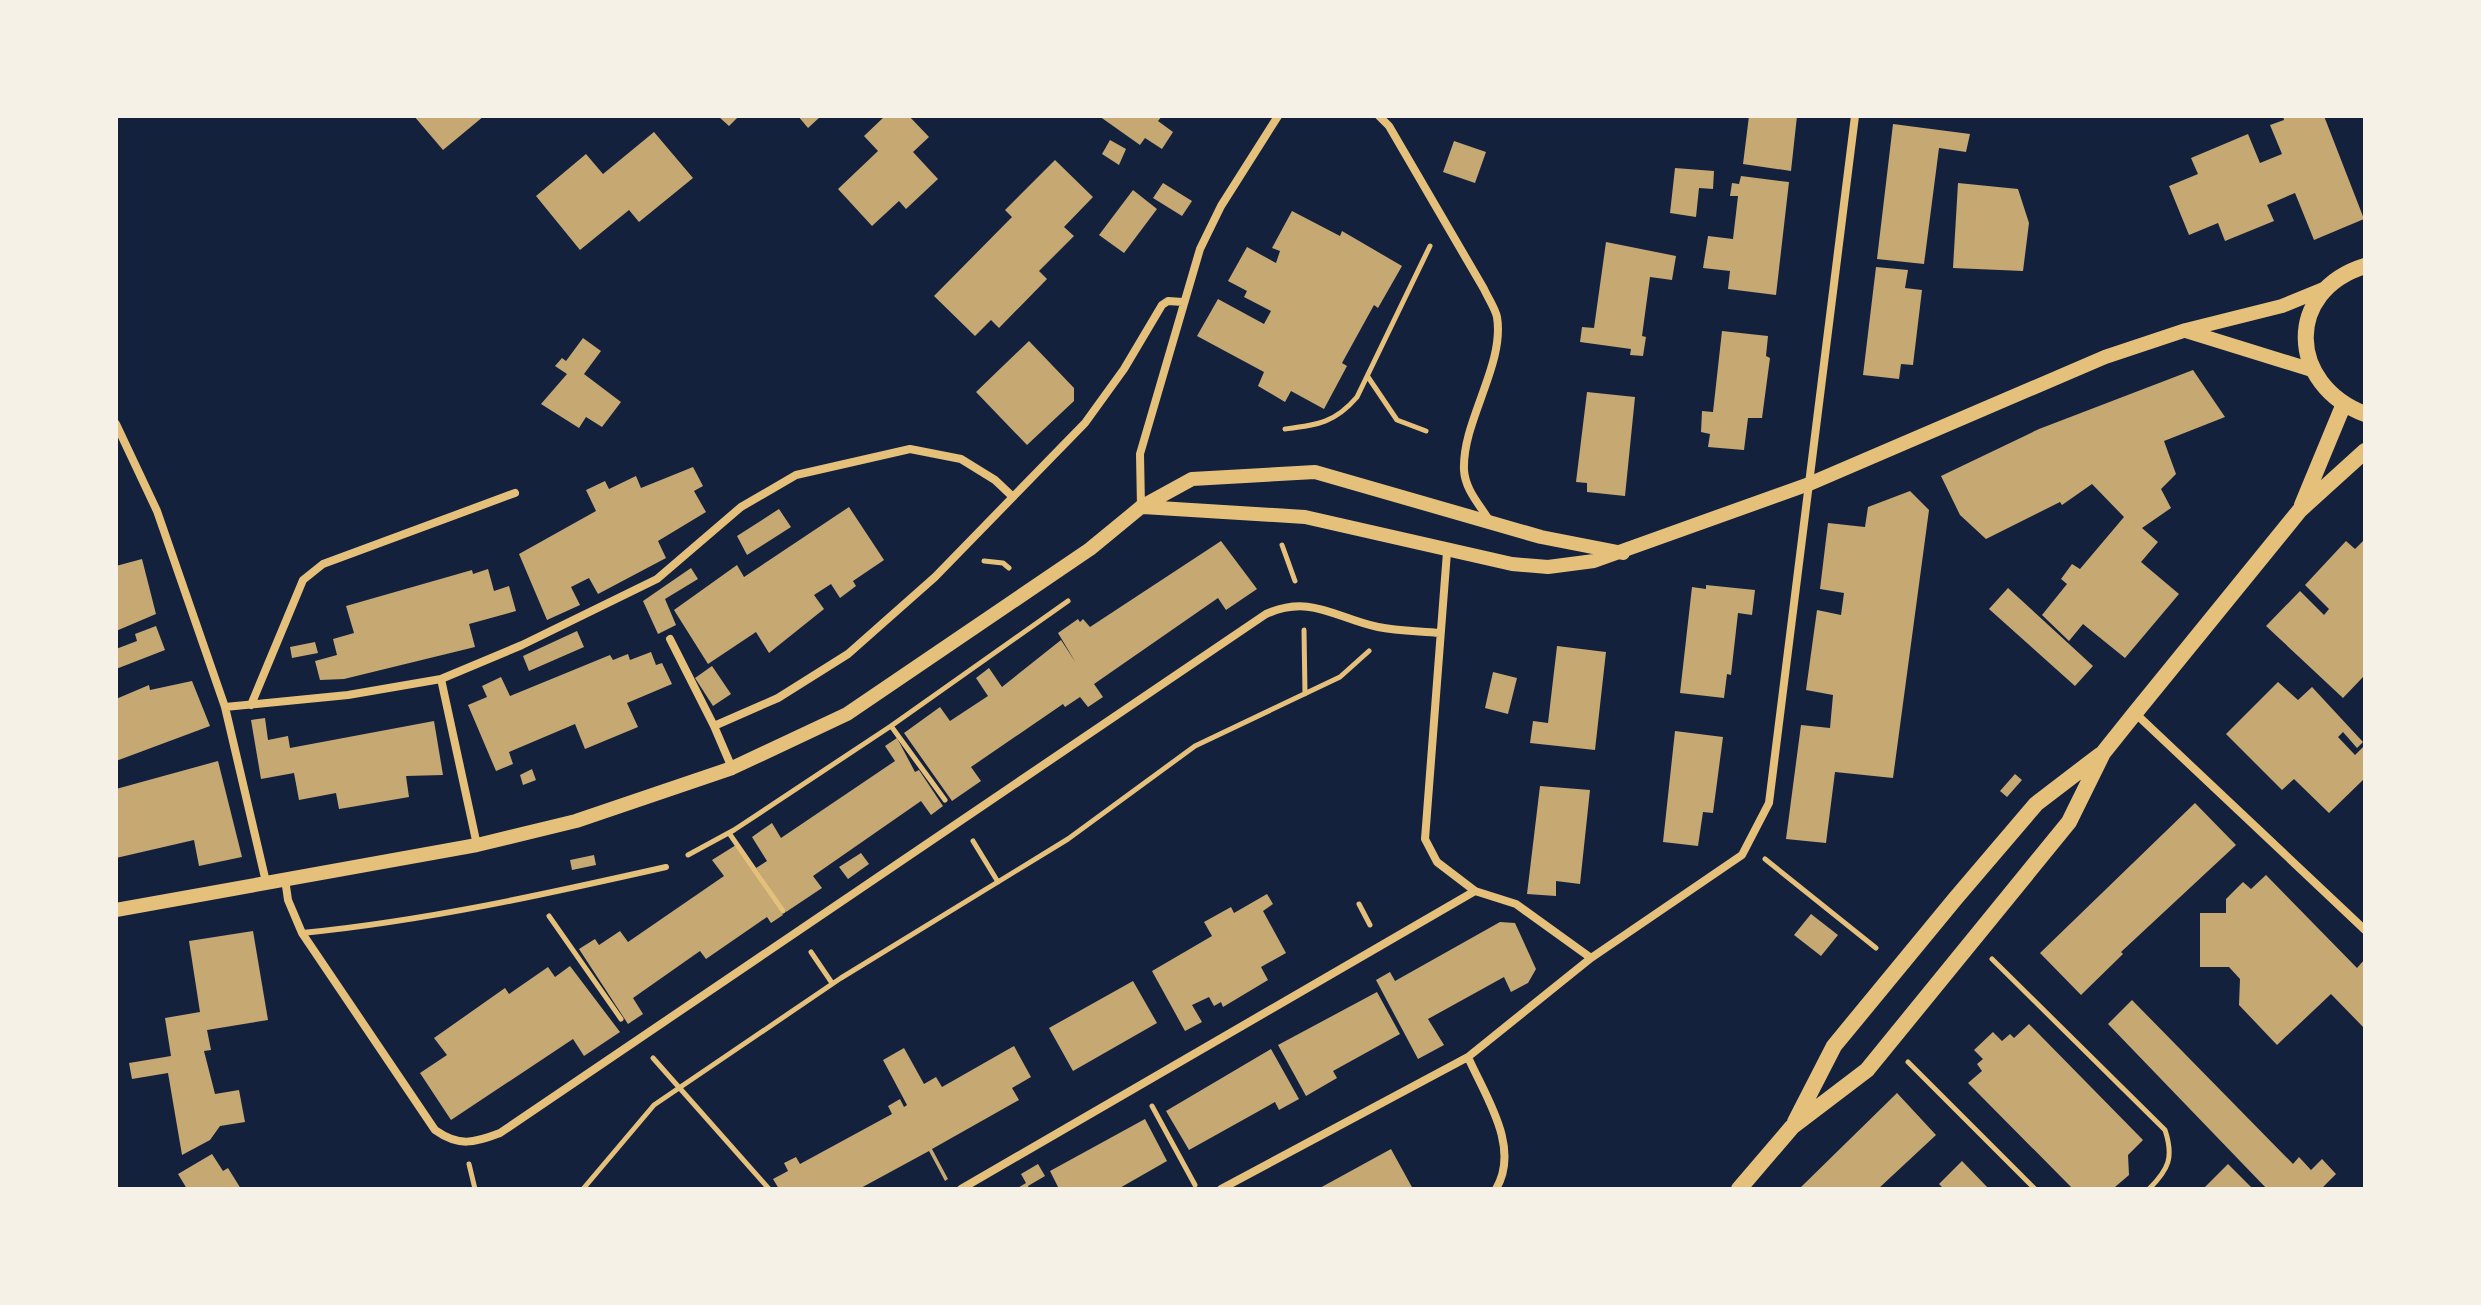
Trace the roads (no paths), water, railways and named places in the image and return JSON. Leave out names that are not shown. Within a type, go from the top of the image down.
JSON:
[{"type":"main road","points":[[2365,266],[2347,272],[2326,288],[2311,312],[2305,341],[2312,370],[2324,390],[2343,406],[2365,414]]},
{"type":"main road","points":[[2300,510],[2343,406]]},
{"type":"main road","points":[[1739,1189],[1792,1127],[1876,1059],[2069,822],[2103,753],[2135,713],[2300,510],[2365,451]]},
{"type":"main road","points":[[1792,1127],[1834,1046],[1955,899],[2036,804],[2103,753]]},
{"type":"street","points":[[1141,507],[1140,454],[1200,249],[1221,206],[1278,116]]},
{"type":"street","points":[[1379,116],[1389,126],[1421,180],[1497,317],[1496,342],[1466,451],[1464,471],[1469,490],[1489,521]]},
{"type":"street","points":[[1221,1189],[1468,1057],[1591,958],[1742,855],[1769,803],[1855,116]]},
{"type":"street","points":[[1141,507],[1305,517],[1447,552],[1548,567],[1623,553],[1809,484],[2105,357],[2186,330],[2247,317],[2326,288]]},
{"type":"street","points":[[714,726],[778,698],[848,654],[935,577],[1085,423],[1124,369],[1162,305],[1175,300],[1183,302]]},
{"type":"street","points":[[2186,330],[2312,370]]},
{"type":"street","points":[[116,424],[157,511],[225,707],[266,882]]},
{"type":"street","points":[[225,707],[348,695],[441,679],[522,645],[657,579],[741,507],[796,475],[910,449],[961,459],[995,480],[1013,497]]},
{"type":"street","points":[[116,910],[477,845],[576,821],[732,768],[847,714],[1090,549],[1141,507],[1192,479],[1315,472],[1541,537],[1623,553]]},
{"type":"street","points":[[251,705],[303,580],[323,564],[515,493]]},
{"type":"street","points":[[1447,552],[1425,839],[1437,862],[1475,891],[1516,904],[1591,958]]},
{"type":"street","points":[[285,879],[288,900],[302,933],[435,1130],[464,1144],[500,1133],[1266,614],[1285,605],[1304,604],[1379,627],[1440,633]]},
{"type":"street","points":[[670,639],[732,768]]},
{"type":"street","points":[[441,679],[477,845]]},
{"type":"street","points":[[2135,713],[2365,930]]},
{"type":"street","points":[[961,1189],[1475,891]]},
{"type":"street","points":[[1468,1057],[1504,1141],[1506,1163],[1496,1189]]},
{"type":"lane","points":[[302,933],[358,927],[537,896],[666,867]]}]
